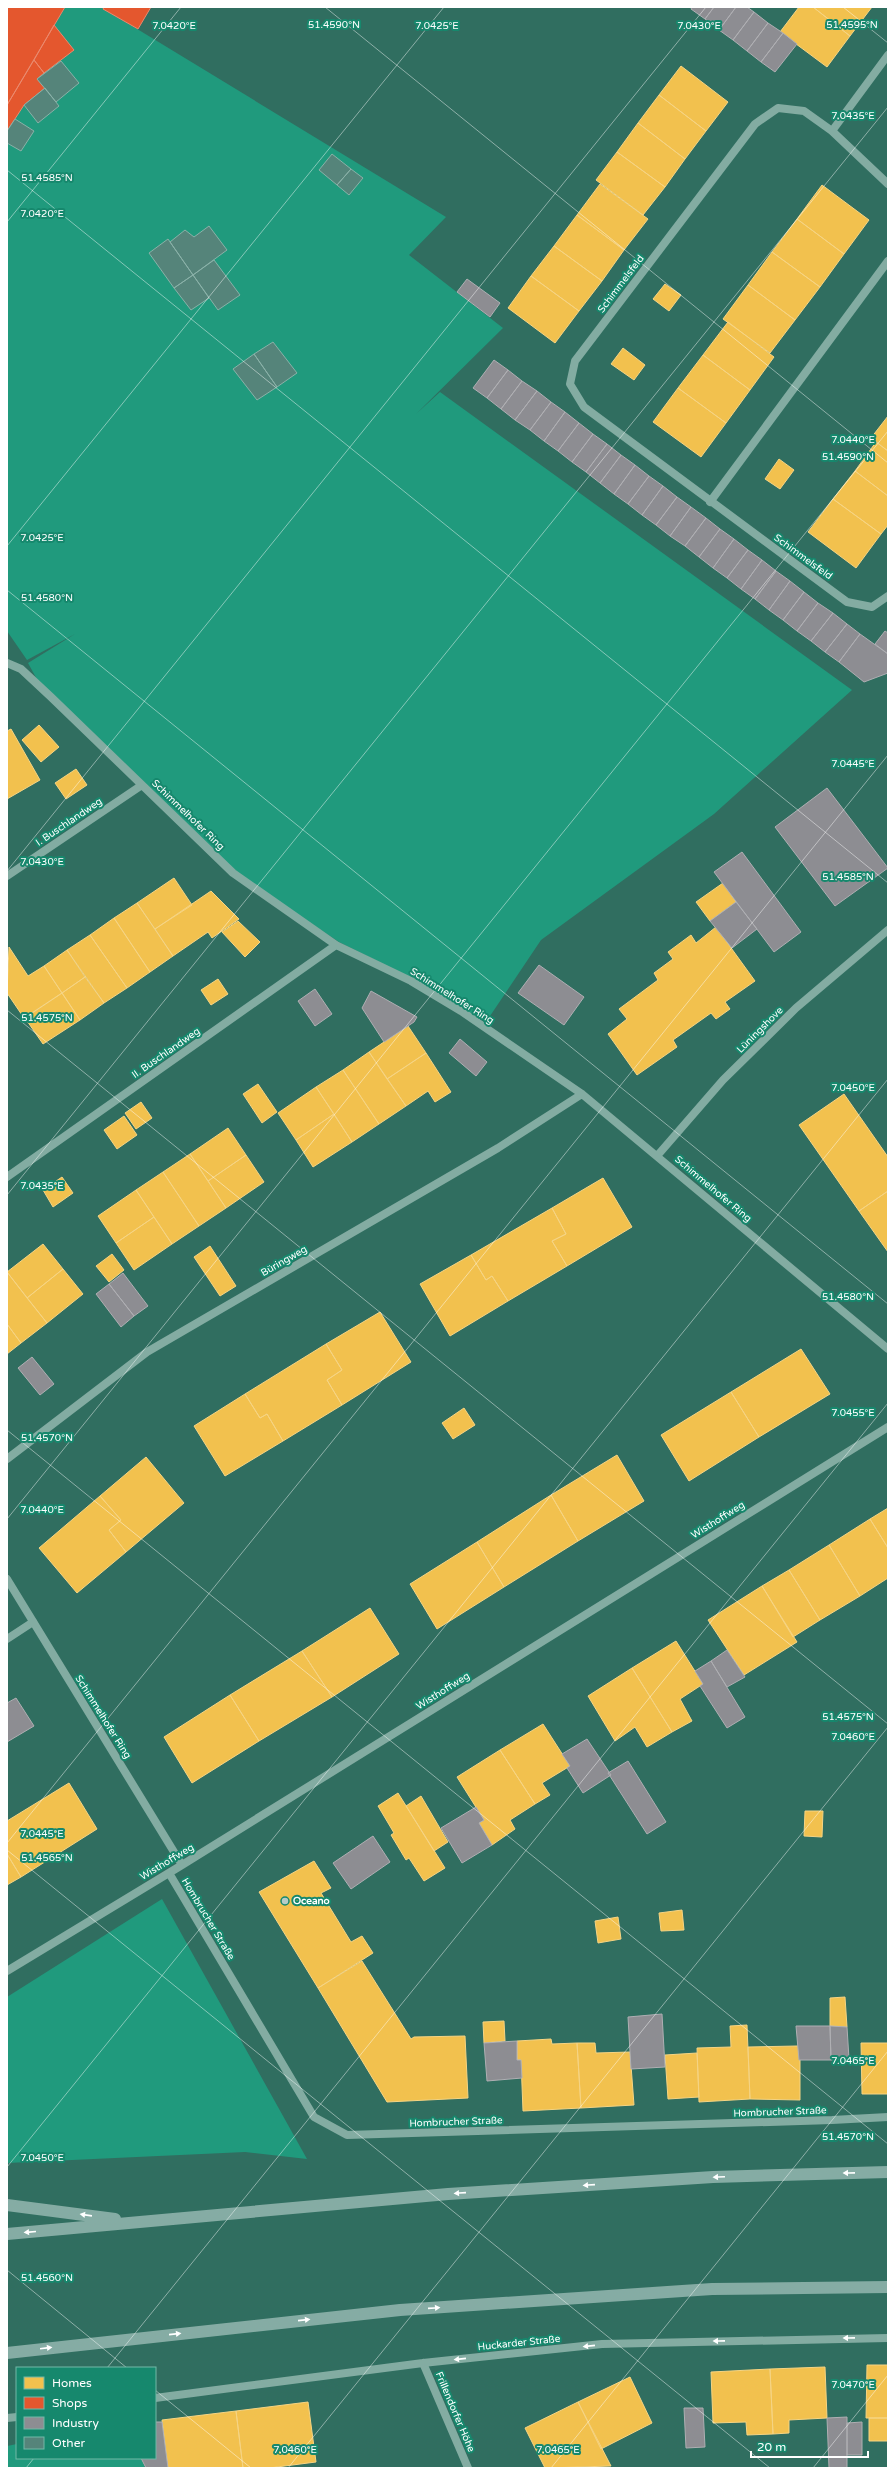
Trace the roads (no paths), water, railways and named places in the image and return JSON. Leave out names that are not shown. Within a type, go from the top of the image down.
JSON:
[{"type":"highway","points":[[7,2234],[448,2194],[713,2177],[888,2172]]},
{"type":"highway","points":[[7,2205],[138,2222]]},
{"type":"highway","points":[[7,2353],[400,2310],[712,2289],[888,2287]]},
{"type":"street","points":[[832,131],[888,55]]},
{"type":"street","name":"Schimmelsfeld","points":[[888,184],[832,131],[804,111],[778,108],[755,124],[575,361],[570,384],[584,407],[710,502],[847,602],[872,607],[888,596]]},
{"type":"street","points":[[710,502],[888,261]]},
{"type":"street","name":"Schimmelhofer Ring","points":[[7,663],[21,669],[232,873],[336,945],[411,981],[461,1011],[582,1094],[888,1349]]},
{"type":"street","name":"I. Buschlandweg","points":[[7,876],[142,785]]},
{"type":"street","name":"Lüningshove","points":[[657,1156],[723,1080],[796,1008],[888,930]]},
{"type":"street","name":"II. Buschlandweg","points":[[7,1177],[336,945]]},
{"type":"street","name":"Büringweg","points":[[7,1459],[147,1352],[498,1148],[582,1094]]},
{"type":"street","name":"Wisthoffweg","points":[[7,1971],[182,1865],[888,1427]]},
{"type":"street","name":"Schimmelhofer Ring","points":[[7,1579],[182,1865]]},
{"type":"street","points":[[7,1639],[33,1622]]},
{"type":"street","name":"Hombrucher Straße","points":[[168,1873],[314,2117],[348,2135],[832,2120],[888,2116]]},
{"type":"street","name":"Huckarder Straße","points":[[156,2398],[423,2363],[602,2344],[888,2338]]},
{"type":"street","name":"Frillendorfer Höhe","points":[[423,2363],[468,2468]]},
{"type":"place","name":"Oceano","points":[[285,1901]]}]
